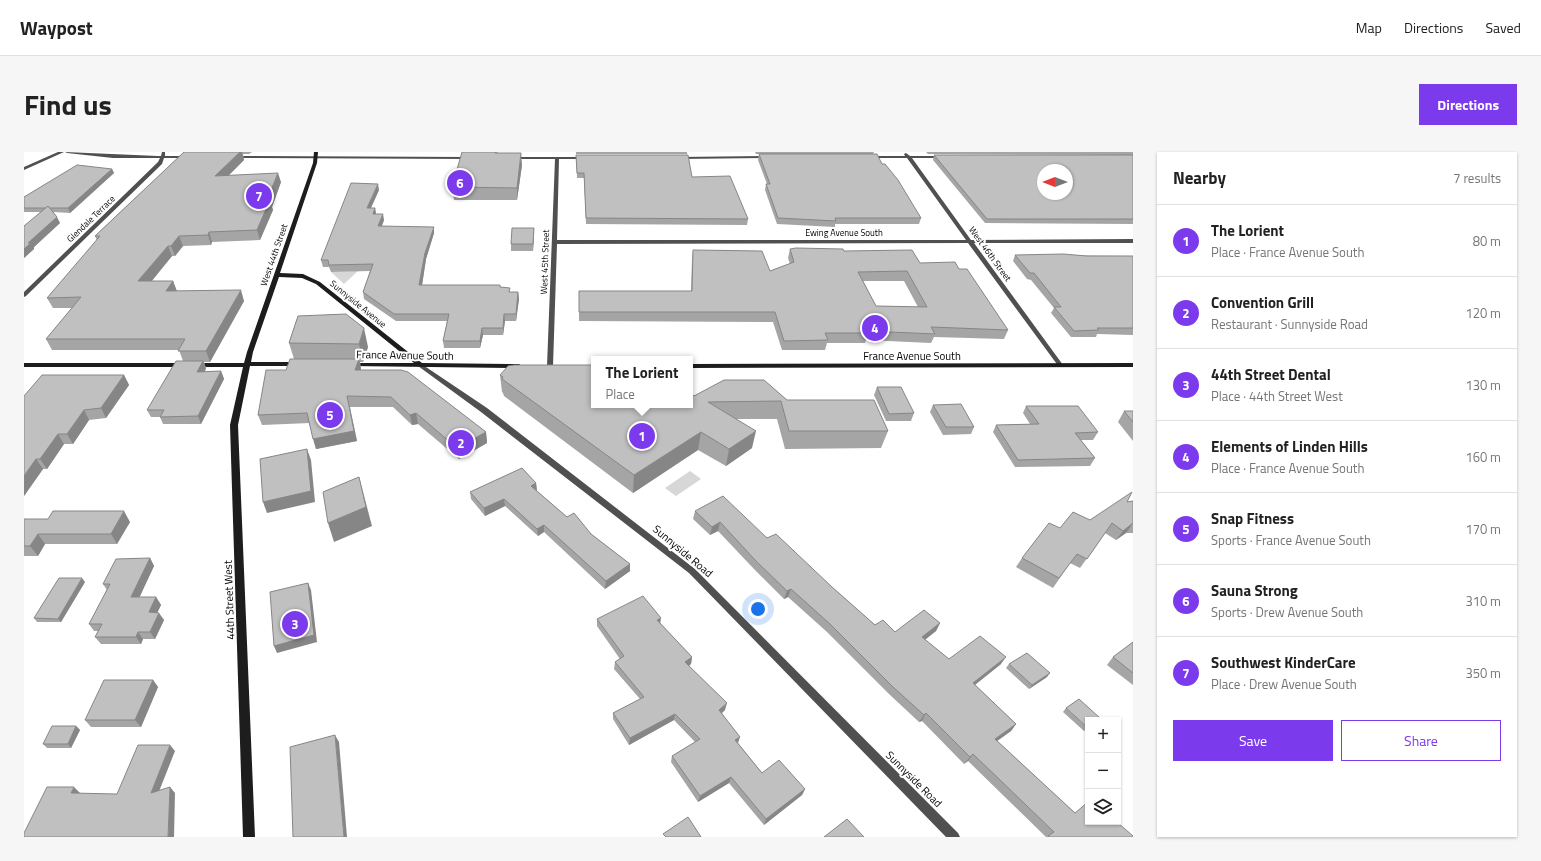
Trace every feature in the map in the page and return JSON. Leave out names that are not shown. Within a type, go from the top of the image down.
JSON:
[{"type":"street","points":[[24,169],[62,152]]},
{"type":"street","points":[[68,152],[93,156],[163,154],[194,157]]},
{"type":"street","name":"Glendale Terrace","points":[[24,295],[160,163],[163,154]]},
{"type":"street","points":[[226,157],[315,155],[474,158]]},
{"type":"street","name":"West 44th Street","points":[[248,364],[250,352],[315,163],[315,155]]},
{"type":"street","points":[[858,157],[906,155],[953,157]]},
{"type":"street","name":"West 46th Street","points":[[906,155],[1061,366]]},
{"type":"street","points":[[668,158],[771,157]]},
{"type":"street","points":[[504,158],[589,158]]},
{"type":"street","name":"West 45th Street","points":[[550,366],[558,158]]},
{"type":"street","name":"Ewing Avenue South","points":[[555,242],[1133,241]]},
{"type":"street","name":"Sunnyside Avenue","points":[[276,275],[303,276],[318,283],[420,366]]},
{"type":"street","name":"44th Street West","points":[[248,364],[234,425],[249,837]]},
{"type":"street","points":[[24,365],[309,364]]},
{"type":"street","name":"France Avenue South","points":[[340,365],[530,366]]},
{"type":"street","name":"France Avenue South","points":[[693,366],[1133,365]]},
{"type":"street","name":"Sunnyside Road","points":[[420,366],[490,415],[692,571],[954,837]]},
{"type":"shaded area","points":[[358,271],[344,284],[331,272]]},
{"type":"shaded area","points":[[690,471],[701,479],[676,496],[665,488]]},
{"type":"building","points":[[184,152],[240,152],[215,176],[278,173],[267,200],[270,200],[257,230],[209,232],[208,235],[179,236],[171,246],[168,246],[138,281],[173,281],[166,291],[241,290],[206,351],[178,351],[185,339],[46,339],[81,297],[47,298],[100,236],[95,236]]},
{"type":"building","points":[[462,152],[521,153],[517,188],[452,187]]},
{"type":"building","points":[[759,154],[877,154],[882,164],[885,164],[898,180],[921,218],[835,218],[836,221],[778,218],[766,184],[770,184]]},
{"type":"building","points":[[576,155],[688,155],[692,177],[730,176],[748,219],[586,218],[584,173],[577,173]]},
{"type":"building","points":[[934,155],[1133,155],[1133,219],[987,219]]},
{"type":"building","points":[[77,165],[112,169],[68,208],[49,208],[48,206],[46,208],[24,208],[24,197]]},
{"type":"building","points":[[351,183],[378,184],[367,208],[375,208],[373,214],[383,214],[378,226],[434,227],[425,253],[419,285],[500,285],[500,287],[510,288],[509,292],[518,292],[516,314],[504,314],[503,328],[482,328],[480,341],[443,341],[449,314],[394,314],[363,292],[373,264],[329,265],[328,260],[321,260]]},
{"type":"building","points":[[48,206],[57,217],[28,243],[31,243],[24,249],[24,226]]},
{"type":"building","points":[[512,228],[534,228],[533,244],[511,244]]},
{"type":"building","points":[[790,249],[843,249],[844,251],[912,250],[920,263],[955,262],[959,269],[967,269],[1008,330],[931,327],[935,334],[867,331],[868,333],[825,333],[828,340],[784,341],[775,312],[579,312],[579,291],[692,291],[693,250],[762,251],[770,271],[794,262]],"holes":[[[907,271],[927,307],[876,306],[858,272]]]},
{"type":"building","points":[[1063,254],[1087,256],[1133,256],[1133,328],[1097,328],[1099,330],[1074,331],[1054,307],[1061,307],[1034,273],[1030,273],[1015,255]]},
{"type":"building","points":[[346,314],[364,328],[359,344],[289,343],[298,316]]},
{"type":"building","points":[[290,359],[359,359],[355,370],[401,370],[408,372],[486,432],[457,448],[416,413],[410,415],[391,397],[347,396],[354,431],[313,439],[307,413],[258,415],[266,370],[286,370]]},
{"type":"building","points":[[176,361],[203,361],[197,372],[221,371],[198,416],[160,417],[164,410],[147,410]]},
{"type":"building","points":[[591,365],[591,408],[693,408],[693,395],[724,380],[764,380],[787,400],[874,400],[888,431],[789,431],[781,401],[708,402],[756,431],[729,449],[701,432],[634,475],[502,379],[503,377],[500,375],[508,366]]},
{"type":"building","points":[[42,375],[124,375],[101,408],[84,410],[67,434],[58,434],[40,459],[36,459],[24,476],[24,396]]},
{"type":"building","points":[[877,387],[901,387],[914,413],[889,414]]},
{"type":"building","points":[[961,404],[974,427],[946,427],[933,405]]},
{"type":"building","points":[[1026,406],[1078,406],[1098,432],[1075,433],[1095,458],[1018,460],[996,425],[1039,424]]},
{"type":"building","points":[[1124,411],[1133,411],[1133,422]]},
{"type":"building","points":[[307,449],[311,491],[263,502],[260,459]]},
{"type":"building","points":[[522,468],[536,483],[531,486],[567,517],[574,513],[591,534],[630,564],[606,581],[544,525],[537,529],[504,499],[484,508],[470,492]]},
{"type":"building","points":[[359,477],[366,507],[328,523],[323,492]]},
{"type":"building","points":[[1132,492],[1127,502],[1133,501],[1133,523],[1123,531],[1112,523],[1087,559],[1077,554],[1059,578],[1022,558],[1049,523],[1060,528],[1073,512],[1090,520]]},
{"type":"building","points":[[723,496],[767,538],[776,534],[875,625],[883,620],[895,632],[924,610],[940,623],[922,637],[949,659],[980,636],[1006,657],[973,683],[1016,724],[995,739],[1075,813],[1085,805],[1085,825],[1120,825],[1133,837],[1049,837],[1048,836],[1054,832],[973,754],[970,757],[926,713],[924,715],[893,687],[830,624],[791,589],[787,591],[756,561],[720,522],[712,527],[695,511]]},
{"type":"building","points":[[53,511],[124,511],[111,534],[38,534],[30,546],[24,546],[24,519],[48,519]]},
{"type":"building","points":[[150,558],[131,597],[156,597],[149,612],[159,613],[150,632],[138,632],[136,637],[95,637],[102,624],[89,624],[110,584],[103,584],[116,559]]},
{"type":"building","points":[[59,578],[82,578],[58,619],[34,618]]},
{"type":"building","points":[[308,583],[314,635],[274,646],[270,592]]},
{"type":"building","points":[[643,596],[661,618],[657,620],[692,657],[685,662],[727,703],[719,710],[740,737],[735,740],[762,773],[779,760],[805,789],[766,819],[731,777],[700,796],[672,756],[700,739],[675,714],[630,738],[613,713],[644,697],[615,662],[624,656],[597,619]]},
{"type":"building","points":[[1133,642],[1133,673],[1113,657]]},
{"type":"building","points":[[1027,653],[1050,673],[1032,685],[1009,664]]},
{"type":"building","points":[[104,680],[153,680],[135,720],[85,720]]},
{"type":"building","points":[[1079,699],[1099,717],[1085,717],[1085,725],[1066,708]]},
{"type":"building","points":[[52,726],[76,726],[68,744],[43,744]]},
{"type":"building","points":[[335,735],[344,837],[293,837],[290,747]]},
{"type":"building","points":[[138,745],[170,745],[151,793],[170,787],[168,837],[24,837],[24,833],[47,787],[74,787],[71,793],[117,794]]},
{"type":"building","points":[[688,817],[701,837],[666,837],[663,834]]},
{"type":"building","points":[[847,819],[864,837],[824,837]]},
{"type":"place","name":"Sauna Strong","points":[[460,183]]},
{"type":"place","name":"Southwest KinderCare","points":[[259,196]]},
{"type":"place","name":"Elements of Linden Hills","points":[[875,328]]},
{"type":"place","name":"Snap Fitness","points":[[330,415]]},
{"type":"place","name":"The Lorient","points":[[642,436]]},
{"type":"place","name":"Convention Grill","points":[[461,443]]},
{"type":"place","name":"44th Street Dental","points":[[295,624]]}]
